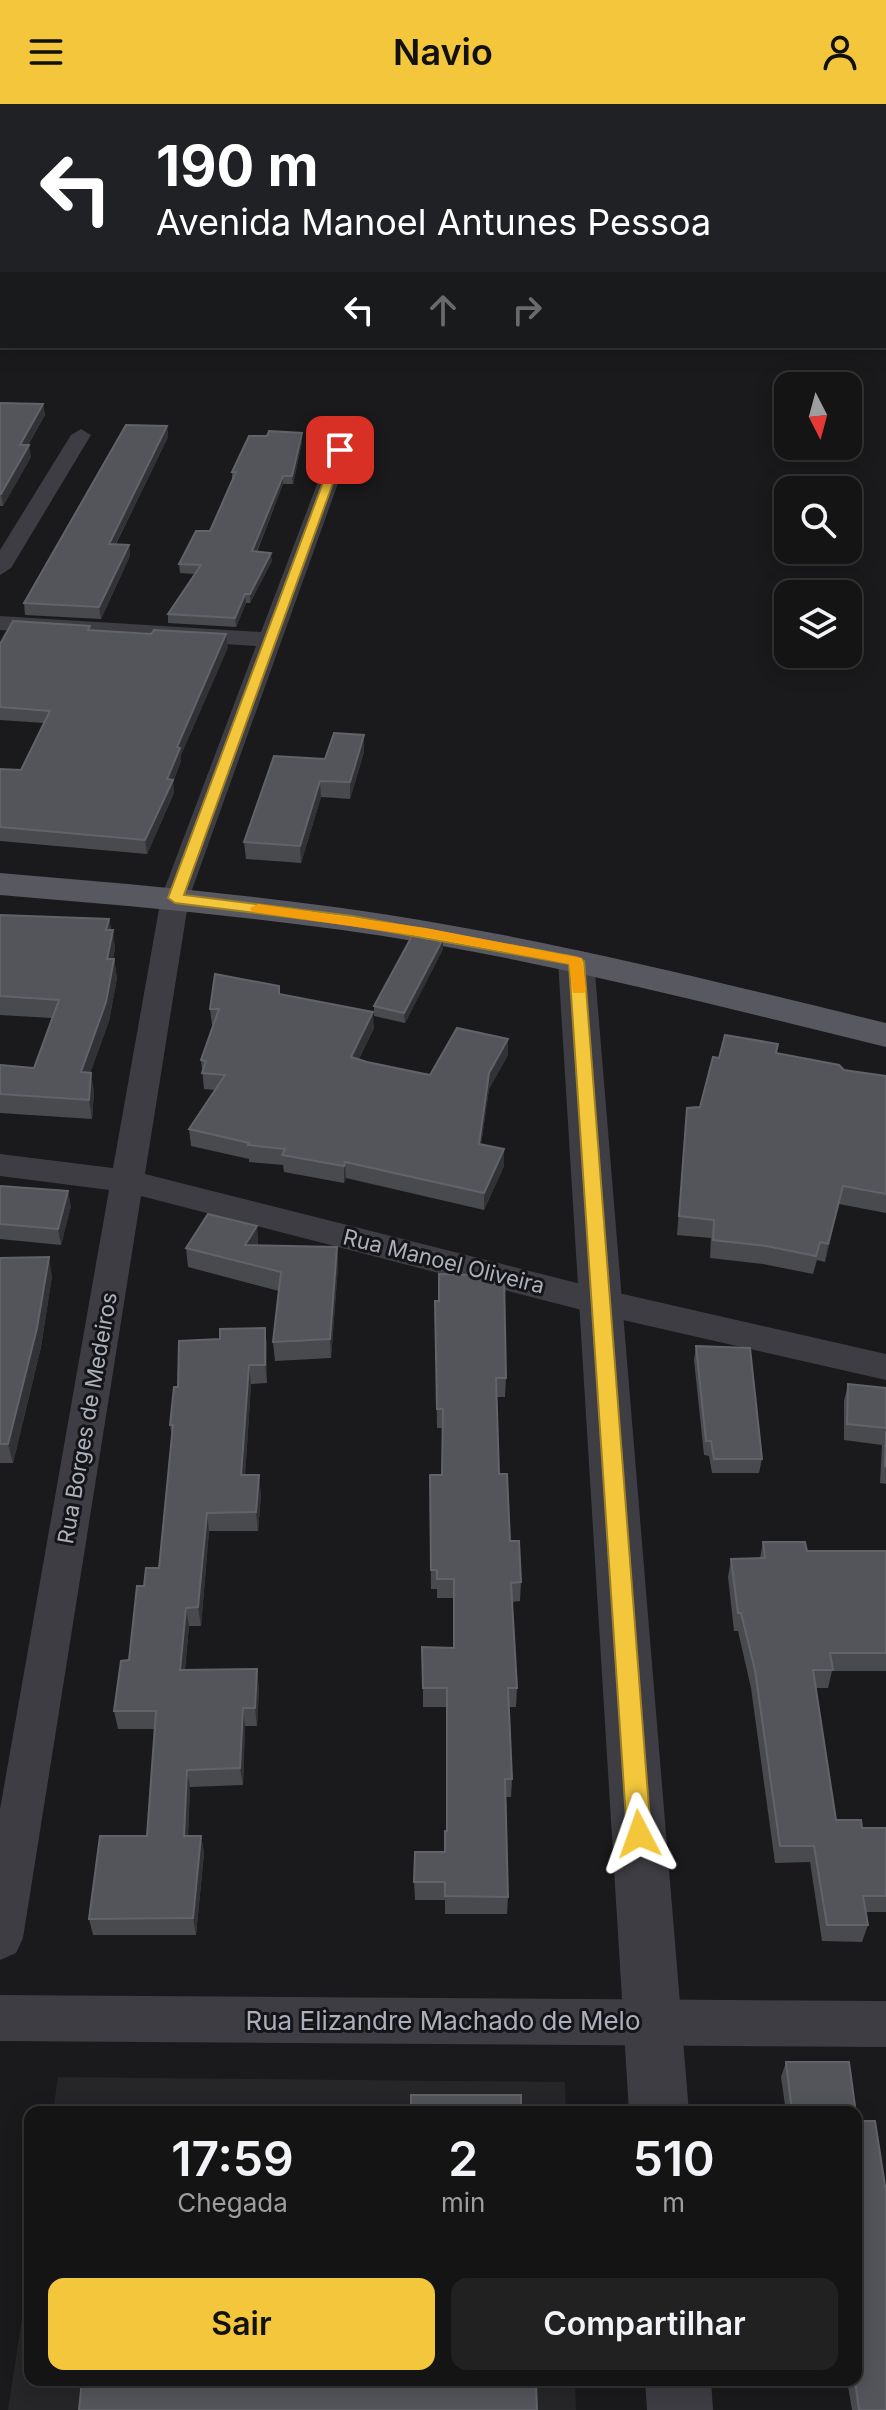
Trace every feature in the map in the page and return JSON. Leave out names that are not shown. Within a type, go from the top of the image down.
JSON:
[{"type":"main road","points":[[0,884],[175,898],[369,923],[576,961],[886,1035]]},
{"type":"street","points":[[0,568],[81,435]]},
{"type":"street","name":"Rua Borges de Medeiros","points":[[0,1938],[175,898],[340,450]]},
{"type":"street","points":[[0,623],[270,640]]},
{"type":"street","points":[[576,961],[659,2106]]},
{"type":"street","name":"Rua Manoel Oliveira","points":[[0,1165],[127,1181],[601,1302],[886,1367]]},
{"type":"street","name":"Rua Elizandre Machado de Melo","points":[[0,2018],[886,2024]]},
{"type":"street","points":[[678,2386],[680,2410]]},
{"type":"shaded area","points":[[58,2077],[565,2082],[566,2106],[54,2106]]},
{"type":"shaded area","points":[[24,2305],[24,2386],[575,2386],[576,2410],[8,2410]]},
{"type":"building","points":[[0,403],[43,404],[20,445],[29,445],[1,494],[0,494]]},
{"type":"building","points":[[126,425],[167,426],[109,544],[129,545],[99,607],[24,603]]},
{"type":"building","points":[[269,431],[302,433],[292,476],[283,476],[252,551],[271,553],[250,594],[245,594],[235,618],[168,614],[201,565],[179,564],[196,531],[210,531],[249,436],[267,436]]},
{"type":"building","points":[[13,621],[151,634],[154,630],[226,634],[177,747],[180,748],[167,779],[173,780],[145,840],[0,827],[0,769],[21,770],[50,711],[0,707],[0,644]]},
{"type":"building","points":[[334,733],[364,735],[350,782],[320,781],[300,846],[244,842],[274,756],[325,759]]},
{"type":"building","points":[[0,915],[109,919],[106,930],[113,930],[107,959],[114,959],[106,1002],[81,1072],[91,1073],[89,1100],[0,1094],[0,1065],[34,1068],[59,1000],[0,996]]},
{"type":"building","points":[[413,934],[443,939],[404,1013],[374,1006]]},
{"type":"building","points":[[215,974],[279,986],[279,994],[373,1012],[351,1057],[367,1062],[430,1075],[457,1028],[508,1039],[489,1073],[479,1144],[504,1149],[484,1193],[345,1162],[344,1166],[282,1155],[285,1149],[248,1145],[189,1129],[225,1075],[202,1073],[206,1061],[201,1060],[219,1009],[210,1009]]},
{"type":"building","points":[[725,1035],[778,1044],[776,1053],[839,1065],[844,1070],[886,1076],[886,1194],[843,1186],[828,1244],[820,1242],[816,1256],[713,1240],[714,1220],[679,1216],[687,1108],[700,1107],[713,1057],[719,1058]]},
{"type":"building","points":[[0,1186],[68,1191],[58,1229],[0,1224]]},
{"type":"building","points":[[208,1214],[257,1226],[245,1245],[337,1247],[330,1339],[273,1342],[281,1272],[186,1248]]},
{"type":"building","points":[[49,1257],[37,1328],[8,1444],[0,1444],[0,1258]]},
{"type":"building","points":[[439,1274],[504,1276],[506,1378],[496,1378],[499,1474],[507,1474],[510,1541],[519,1541],[521,1582],[511,1583],[517,1688],[508,1688],[512,1779],[505,1779],[508,1897],[445,1896],[445,1882],[414,1882],[415,1852],[445,1852],[447,1831],[447,1688],[423,1688],[422,1647],[454,1648],[454,1579],[437,1579],[437,1570],[431,1570],[430,1475],[442,1475],[443,1409],[437,1409],[435,1301],[439,1301]]},
{"type":"building","points":[[265,1328],[265,1365],[249,1365],[241,1475],[259,1475],[256,1512],[207,1513],[198,1607],[186,1608],[180,1670],[257,1669],[255,1708],[243,1708],[240,1768],[187,1770],[184,1836],[201,1836],[193,1918],[89,1919],[100,1836],[147,1836],[156,1711],[114,1711],[121,1661],[129,1660],[137,1586],[144,1586],[146,1568],[159,1568],[173,1425],[170,1425],[174,1387],[178,1387],[179,1341],[220,1339],[220,1329]]},
{"type":"building","points":[[696,1346],[750,1348],[762,1459],[714,1459],[711,1441],[706,1441]]},
{"type":"building","points":[[848,1384],[886,1388],[886,1428],[847,1424]]},
{"type":"building","points":[[763,1542],[805,1542],[807,1551],[886,1551],[886,1653],[830,1653],[833,1670],[813,1670],[836,1820],[861,1820],[862,1828],[886,1828],[886,1896],[863,1896],[868,1925],[827,1925],[814,1846],[780,1846],[755,1670],[741,1613],[738,1613],[731,1559],[765,1558]]},
{"type":"building","points":[[786,2062],[849,2062],[855,2106],[791,2106]]},
{"type":"building","points":[[411,2095],[521,2095],[521,2106],[411,2106]]},
{"type":"building","points":[[862,2121],[875,2121],[886,2192],[886,2410],[859,2410],[856,2386],[862,2386]]},
{"type":"building","points":[[81,2386],[536,2386],[537,2410],[79,2410]]},
{"type":"slow traffic","points":[[258,908],[426,932],[576,961],[578,990]]},
{"type":"route","points":[[340,450],[175,898],[426,932],[576,961],[639,1834]]}]
